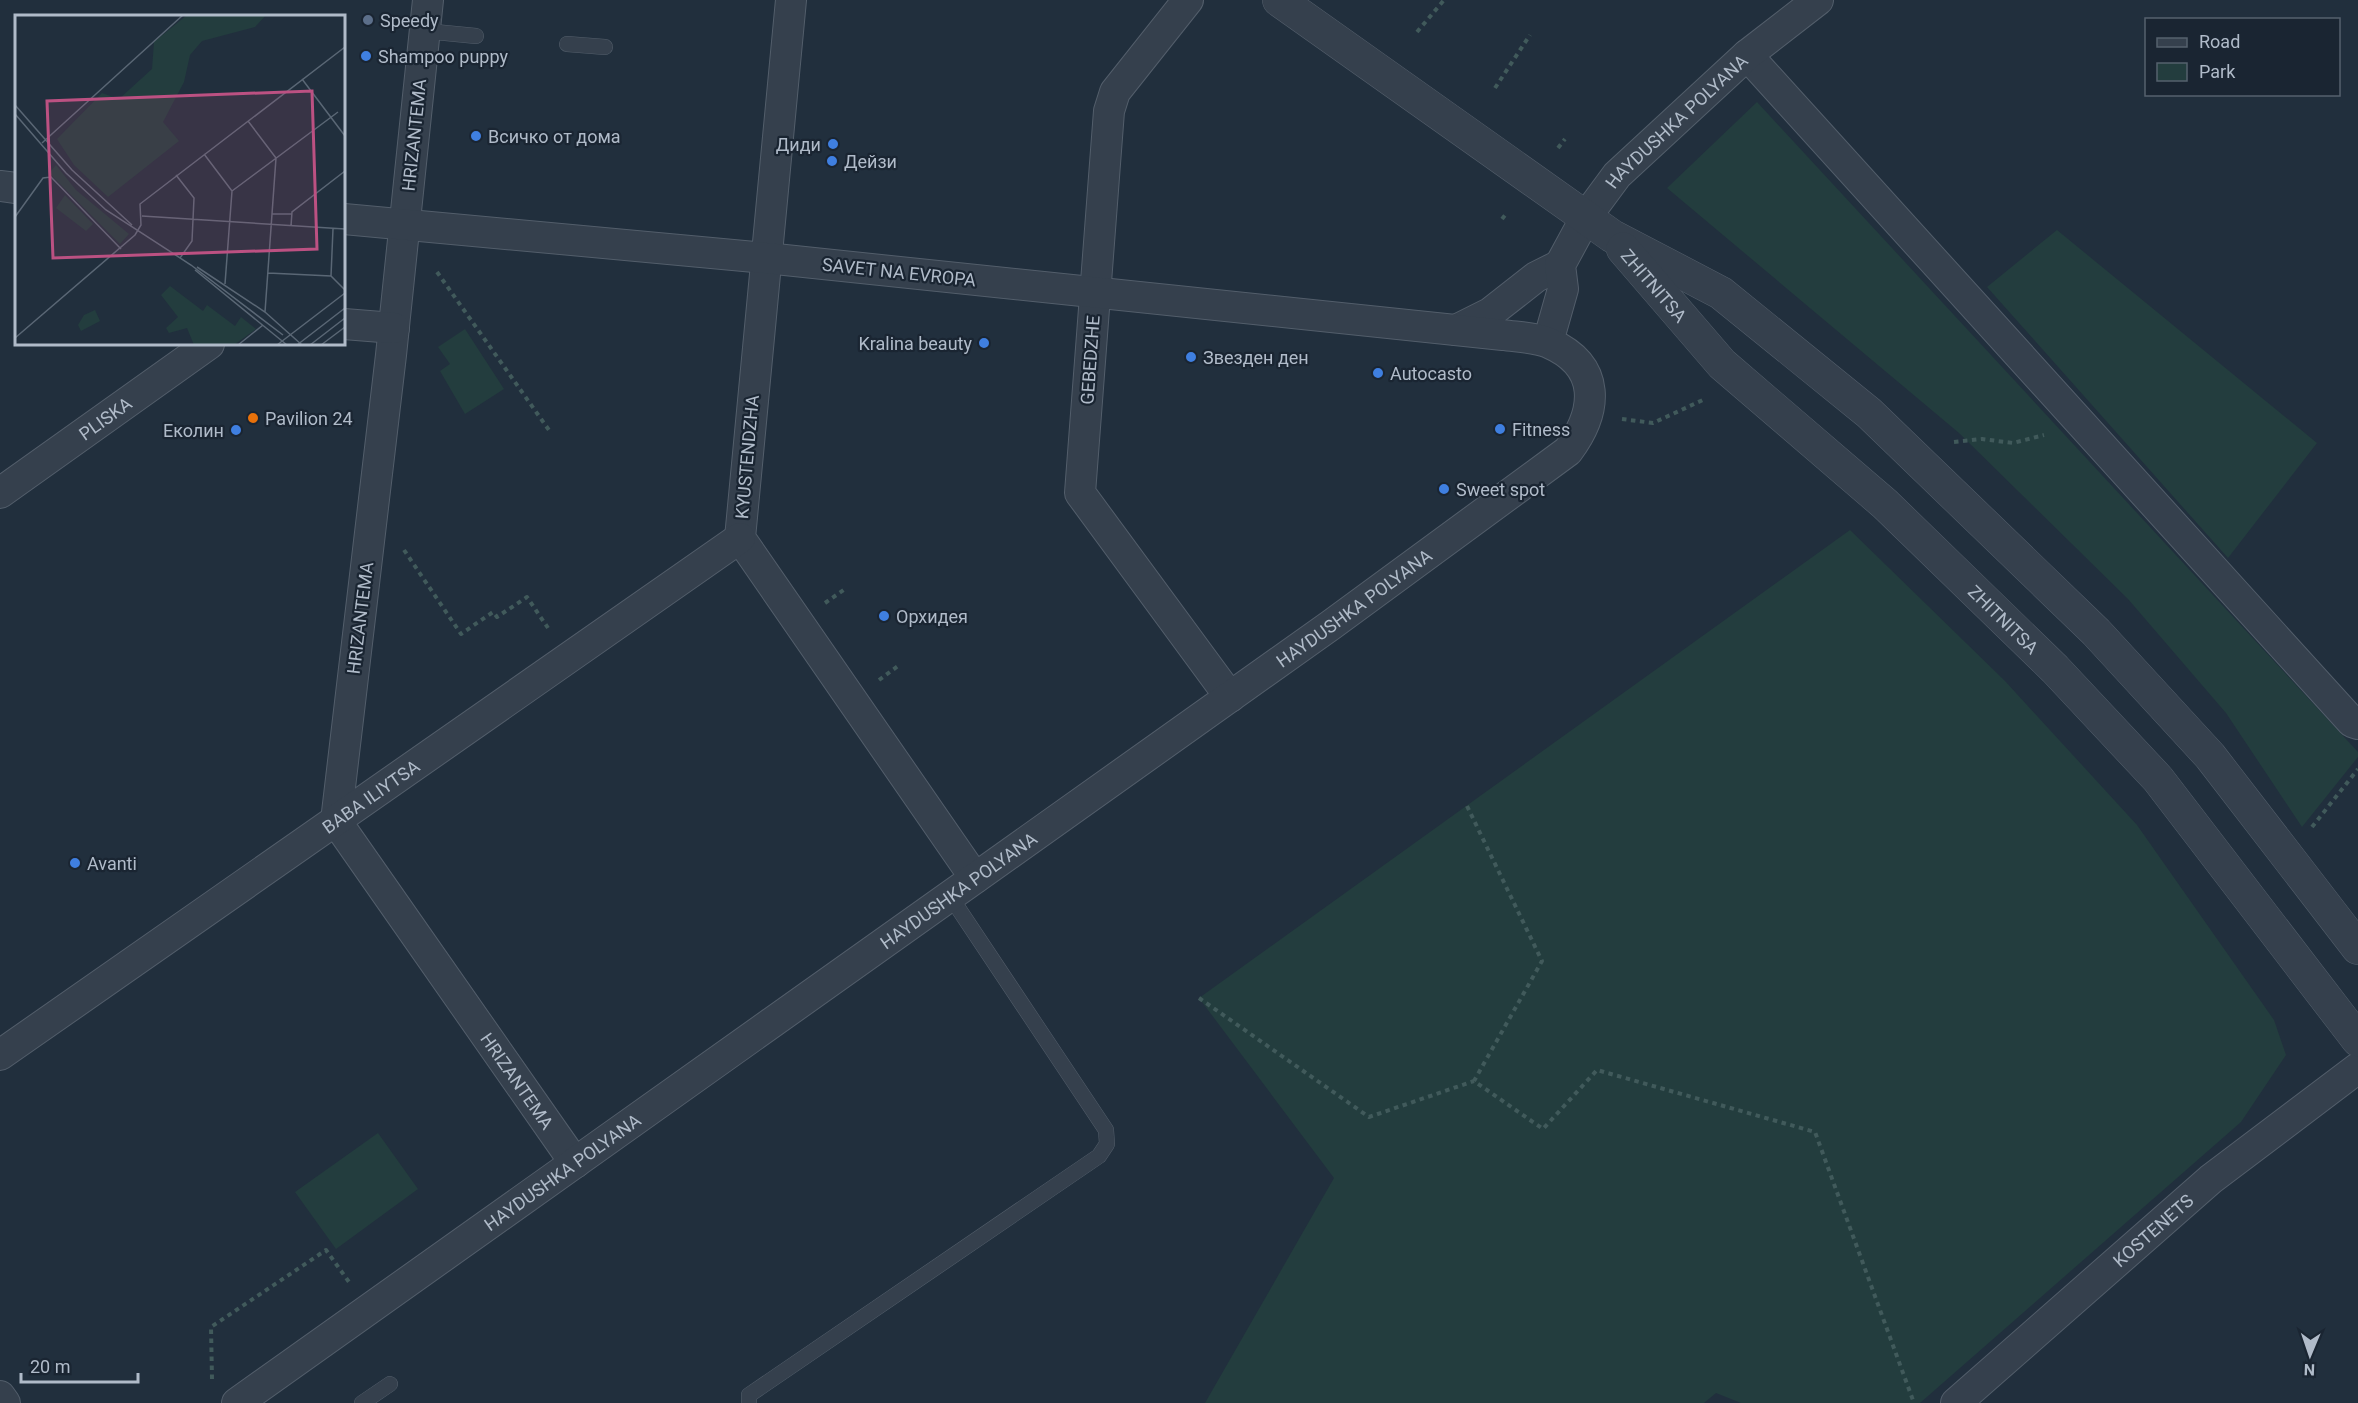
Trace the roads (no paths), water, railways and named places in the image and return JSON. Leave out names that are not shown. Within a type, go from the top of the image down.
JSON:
[{"type":"street","name":"HRIZANTEMA","points":[[428,0],[394,328],[336,821],[575,1163]]},
{"type":"street","name":"KYUSTENDZHA","points":[[792,0],[740,538],[975,878]]},
{"type":"street","name":"GEBEDZHE","points":[[1188,0],[1115,92],[1109,111],[1080,493],[1230,697]]},
{"type":"street","name":"ZHITNITSA","points":[[1279,0],[1612,236],[1721,293],[1869,413],[2096,632],[2210,756],[2358,948]]},
{"type":"street","name":"HAYDUSHKA POLYANA","points":[[1560,265],[1586,217],[1617,175],[1748,55],[1818,0]]},
{"type":"street","points":[[1748,55],[2352,722],[2358,724]]},
{"type":"street","points":[[0,186],[15,188]]},
{"type":"street","name":"SAVET NA EVROPA","points":[[345,219],[766,258],[1454,330]]},
{"type":"street","name":"ZHITNITSA","points":[[1612,236],[1722,364],[1885,504],[2055,669],[2158,779],[2358,1040]]},
{"type":"street","points":[[1454,330],[1490,313],[1536,277],[1560,265],[1563,289],[1548,342]]},
{"type":"street","points":[[345,324],[394,328]]},
{"type":"street","name":"HAYDUSHKA POLYANA","points":[[237,1403],[1230,697],[1568,451],[1581,433],[1589,413],[1590,392],[1585,371],[1570,356],[1548,342],[1503,334],[1454,330]]},
{"type":"street","name":"PLISKA","points":[[0,493],[208,345]]},
{"type":"street","name":"BABA ILIYTSA","points":[[0,1055],[740,538]]},
{"type":"street","name":"KOSTENETS","points":[[1956,1403],[2211,1179],[2358,1068]]},
{"type":"street","points":[[0,1396],[5,1403]]},
{"type":"lane","points":[[425,32],[476,36]]},
{"type":"lane","points":[[567,44],[605,47]]},
{"type":"lane","points":[[749,1403],[749,1395],[1104,1151],[1108,1137],[1106,1130],[950,896]]},
{"type":"lane","points":[[362,1403],[390,1384]]},
{"type":"place","name":"Speedy","points":[[368,20]]},
{"type":"place","name":"Shampoo puppy","points":[[366,56]]},
{"type":"place","name":"Всичко от дома","points":[[476,136]]},
{"type":"place","name":"Диди","points":[[833,144]]},
{"type":"place","name":"Дейзи","points":[[832,161]]},
{"type":"place","name":"Kralina beauty","points":[[984,343]]},
{"type":"place","name":"Звезден ден","points":[[1191,357]]},
{"type":"place","name":"Autocasto","points":[[1378,373]]},
{"type":"place","name":"Pavilion 24","points":[[253,418]]},
{"type":"place","name":"Fitness","points":[[1500,429]]},
{"type":"place","name":"Еколин","points":[[236,430]]},
{"type":"place","name":"Sweet spot","points":[[1444,489]]},
{"type":"place","name":"Орхидея","points":[[884,616]]},
{"type":"place","name":"Avanti","points":[[75,863]]}]
